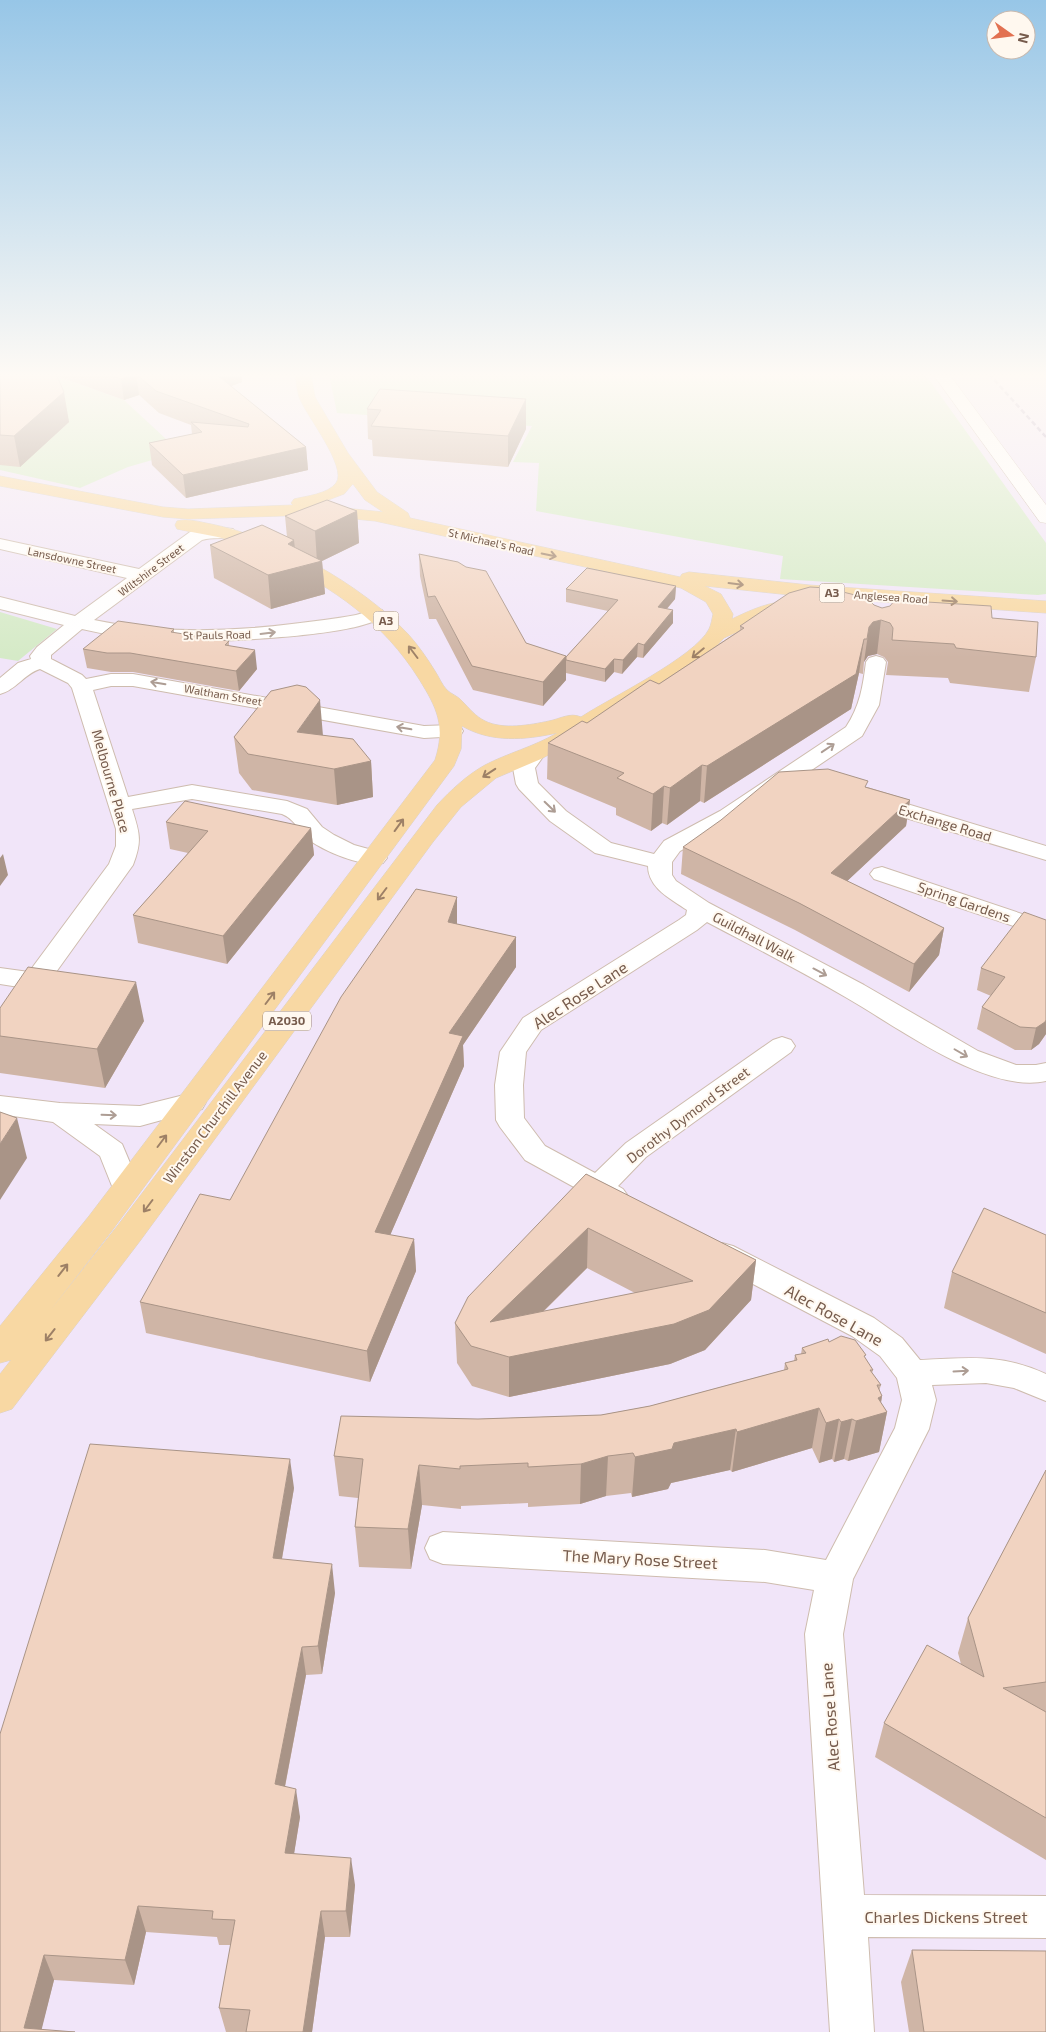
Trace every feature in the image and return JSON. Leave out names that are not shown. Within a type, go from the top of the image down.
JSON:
[{"type":"main road","name":"A3","points":[[346,469],[348,475],[342,488],[320,498],[240,516],[227,522],[224,526],[227,533],[312,570],[344,589],[385,621],[407,644],[419,660],[438,694],[448,699],[470,721],[488,729],[512,732],[561,726],[623,700],[674,671],[701,651],[719,633]]},
{"type":"main road","name":"A3","points":[[351,469],[371,496],[396,514],[417,524]]},
{"type":"main road","points":[[0,481],[120,506],[180,524],[227,533]]},
{"type":"main road","points":[[120,506],[188,514],[261,511]]},
{"type":"main road","name":"St Michael's Road","points":[[261,511],[336,511],[417,524],[551,556],[618,568],[687,584],[708,592],[715,599],[724,613],[719,633]]},
{"type":"main road","name":"Anglesea Road","points":[[618,568],[784,589],[1046,607]]},
{"type":"main road","name":"Anglesea Road","points":[[719,633],[756,615],[778,608],[800,606],[1046,621]]},
{"type":"main road","name":"Winston Churchill Avenue","points":[[0,1350],[192,1102],[446,761],[450,751],[451,717],[438,694]]},
{"type":"main road","name":"Winston Churchill Avenue","points":[[0,1399],[128,1233],[459,794],[488,772],[504,764],[534,754],[623,700]]},
{"type":"street","points":[[1010,469],[1046,518]]},
{"type":"street","name":"Wiltshire Street","points":[[42,662],[40,656],[44,651],[196,536],[209,532],[227,533]]},
{"type":"street","name":"Lansdowne Street","points":[[0,544],[144,576]]},
{"type":"street","name":"St Pauls Road","points":[[0,603],[80,622],[161,635],[259,634],[348,622],[365,619],[375,614]]},
{"type":"street","points":[[0,688],[24,668],[42,662],[75,678],[82,686]]},
{"type":"street","points":[[534,754],[524,768],[527,784],[558,816],[602,848],[660,862],[672,846],[728,816],[854,731],[867,712],[873,695],[876,662]]},
{"type":"street","name":"Waltham Street","points":[[82,686],[111,680],[133,680],[185,687],[424,732],[452,731]]},
{"type":"street","name":"Melbourne Place","points":[[0,1036],[36,981],[121,865],[126,855],[128,838],[82,686]]},
{"type":"street","points":[[787,775],[815,784]]},
{"type":"street","points":[[119,805],[192,792],[287,808],[299,812],[318,835],[343,849],[375,858]]},
{"type":"street","name":"Exchange Road","points":[[853,795],[1046,853]]},
{"type":"street","name":"Guildhall Walk","points":[[660,862],[660,875],[668,886],[700,908],[855,991],[987,1067],[1007,1072],[1043,1073]]},
{"type":"street","name":"Spring Gardens","points":[[882,874],[1046,930]]},
{"type":"street","name":"Alec Rose Lane","points":[[631,1206],[535,1153],[510,1120],[509,1085],[513,1052],[532,1024],[688,925],[696,918],[700,908]]},
{"type":"street","points":[[0,976],[36,981]]},
{"type":"street","name":"Dorothy Dymond Street","points":[[598,1188],[636,1150],[782,1046]]},
{"type":"street","points":[[0,1105],[60,1113],[140,1116],[192,1102]]},
{"type":"street","points":[[60,1113],[112,1151],[126,1189]]},
{"type":"street","name":"Alec Rose Lane","points":[[698,1242],[863,1327],[891,1347],[912,1373],[919,1400],[912,1429],[835,1578],[824,1634],[852,2032]]},
{"type":"street","points":[[912,1373],[986,1370],[1019,1376],[1046,1388]]},
{"type":"street","name":"The Mary Rose Street","points":[[443,1548],[764,1566],[835,1578]]},
{"type":"street","name":"Charles Dickens Street","points":[[845,1916],[1046,1917]]},
{"type":"shaded area","points":[[0,469],[1046,469],[1046,2032],[0,2032]]},
{"type":"green space","points":[[0,469],[124,469],[80,488]]},
{"type":"green space","points":[[539,469],[993,469],[1046,543],[1046,594],[780,579],[783,556],[536,511]]},
{"type":"green space","points":[[0,612],[57,629],[18,661],[0,658]]},
{"type":"building","points":[[176,469],[210,469],[183,475]]},
{"type":"building","points":[[327,500],[357,511],[315,531],[285,516]]},
{"type":"building","points":[[262,525],[294,540],[288,544],[322,561],[268,575],[210,545]]},
{"type":"building","points":[[419,554],[458,562],[466,567],[486,571],[526,643],[566,656],[543,682],[472,666],[435,596],[428,597]]},
{"type":"building","points":[[587,568],[676,586],[658,607],[673,610],[644,645],[638,643],[623,660],[614,659],[605,669],[566,660],[566,657],[618,600],[566,589]]},
{"type":"building","points":[[810,587],[827,588],[867,598],[874,605],[882,608],[890,606],[895,600],[991,606],[992,618],[1038,622],[1036,657],[956,648],[954,644],[892,640],[893,628],[890,623],[881,620],[873,622],[869,627],[867,639],[864,639],[856,674],[707,766],[702,765],[670,788],[664,786],[653,794],[617,778],[624,773],[548,743],[582,721],[587,723],[650,680],[659,684],[744,628],[740,626],[789,593]]},
{"type":"building","points":[[118,621],[174,629],[171,632],[229,641],[225,645],[255,650],[236,671],[130,653],[107,653],[83,649]]},
{"type":"building","points":[[297,685],[306,687],[320,700],[297,732],[353,739],[371,761],[334,769],[248,754],[234,737],[271,691]]},
{"type":"building","points":[[828,769],[868,781],[865,787],[910,800],[831,873],[944,928],[914,964],[799,903],[683,847],[721,820],[779,772]]},
{"type":"building","points":[[185,801],[311,828],[223,936],[133,915],[208,831],[166,822]]},
{"type":"building","points":[[416,889],[457,897],[448,922],[516,937],[449,1033],[463,1036],[375,1232],[414,1239],[367,1351],[140,1302],[200,1194],[230,1200],[341,997]]},
{"type":"building","points":[[1024,912],[1046,920],[1046,1020],[1036,1028],[1020,1027],[982,1007],[1005,977],[981,968]]},
{"type":"building","points":[[28,967],[136,982],[97,1049],[0,1036],[0,1008]]},
{"type":"building","points":[[0,1112],[17,1118],[0,1144]]},
{"type":"building","points":[[586,1174],[756,1260],[709,1310],[674,1324],[509,1357],[471,1346],[455,1323],[468,1297]],"holes":[[[588,1228],[693,1281],[490,1322]]]},
{"type":"building","points":[[984,1208],[1046,1235],[1046,1313],[952,1272]]},
{"type":"building","points":[[841,1336],[855,1340],[866,1355],[864,1356],[873,1370],[870,1370],[881,1385],[877,1385],[882,1396],[878,1398],[887,1412],[856,1421],[852,1419],[841,1422],[839,1419],[826,1423],[819,1408],[737,1432],[736,1429],[674,1443],[672,1449],[635,1457],[633,1453],[608,1456],[581,1464],[528,1467],[528,1463],[460,1466],[460,1469],[419,1465],[408,1529],[355,1527],[363,1459],[334,1456],[341,1416],[478,1419],[601,1415],[650,1406],[788,1369],[785,1363],[797,1360],[795,1355],[806,1353],[802,1348],[828,1339],[829,1342]]},
{"type":"building","points":[[90,1444],[290,1459],[273,1558],[332,1564],[318,1646],[302,1647],[275,1784],[296,1789],[285,1853],[351,1858],[346,1911],[321,1911],[303,2032],[246,2032],[250,2010],[219,2008],[235,1920],[212,1919],[213,1911],[138,1906],[125,1960],[44,1955],[24,2028],[75,2032],[0,2032],[0,1734]]},
{"type":"building","points":[[1046,1470],[1046,1682],[1003,1688],[1046,1712],[1046,1818],[884,1723],[927,1645],[984,1677],[968,1618]]},
{"type":"building","points":[[912,1950],[1046,1951],[1046,2032],[924,2032]]}]
